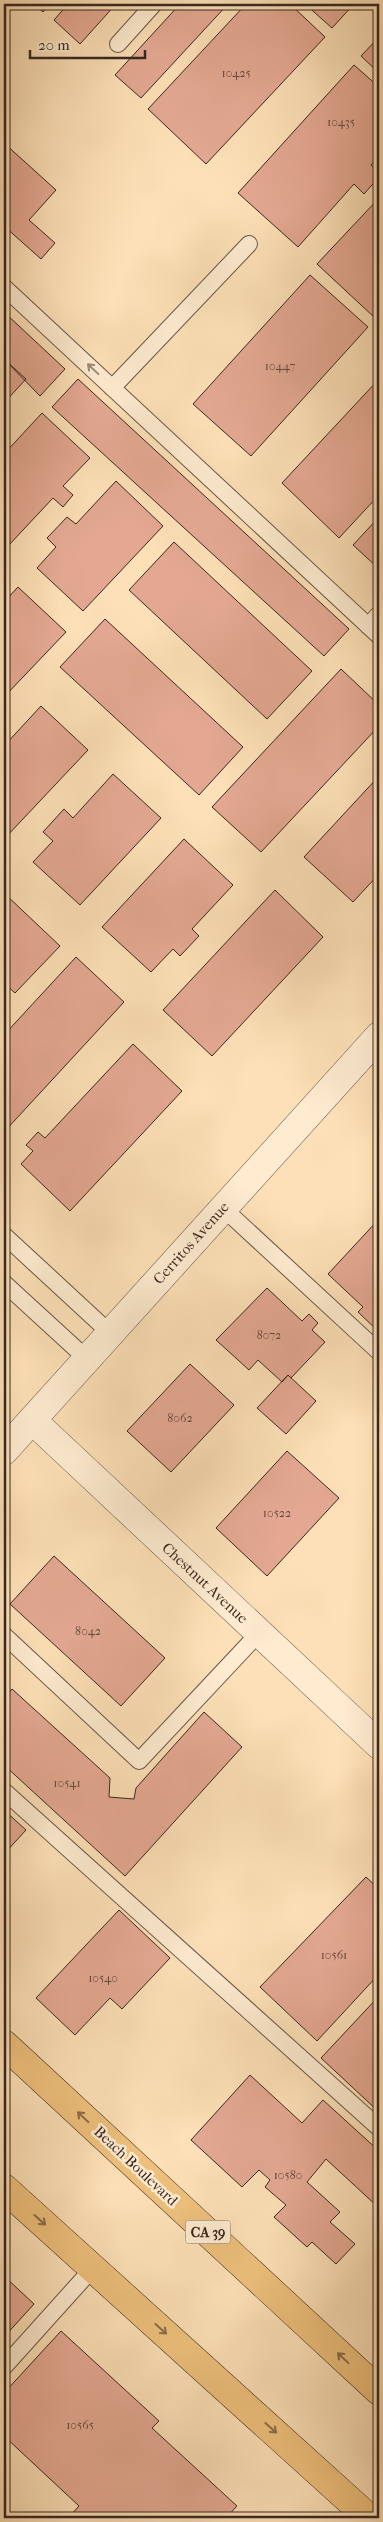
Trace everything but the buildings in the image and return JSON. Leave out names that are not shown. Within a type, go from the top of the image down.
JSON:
[{"type":"main road","name":"Beach Boulevard","points":[[4,2044],[379,2391]]},
{"type":"main road","points":[[4,2188],[369,2518]]},
{"type":"street","name":"Cerritos Avenue","points":[[4,1451],[379,1036]]},
{"type":"street","name":"Chestnut Avenue","points":[[32,1420],[379,1745]]},
{"type":"lane","points":[[118,44],[154,4]]},
{"type":"lane","points":[[112,388],[248,244]]},
{"type":"lane","points":[[4,287],[374,631],[379,614]]},
{"type":"lane","points":[[223,1208],[379,1352]]},
{"type":"lane","points":[[4,1235],[110,1334]]},
{"type":"lane","points":[[4,1283],[87,1360]]},
{"type":"lane","points":[[4,1635],[139,1761],[259,1633]]},
{"type":"lane","points":[[4,1791],[379,2128]]},
{"type":"lane","points":[[4,2367],[94,2268]]}]
